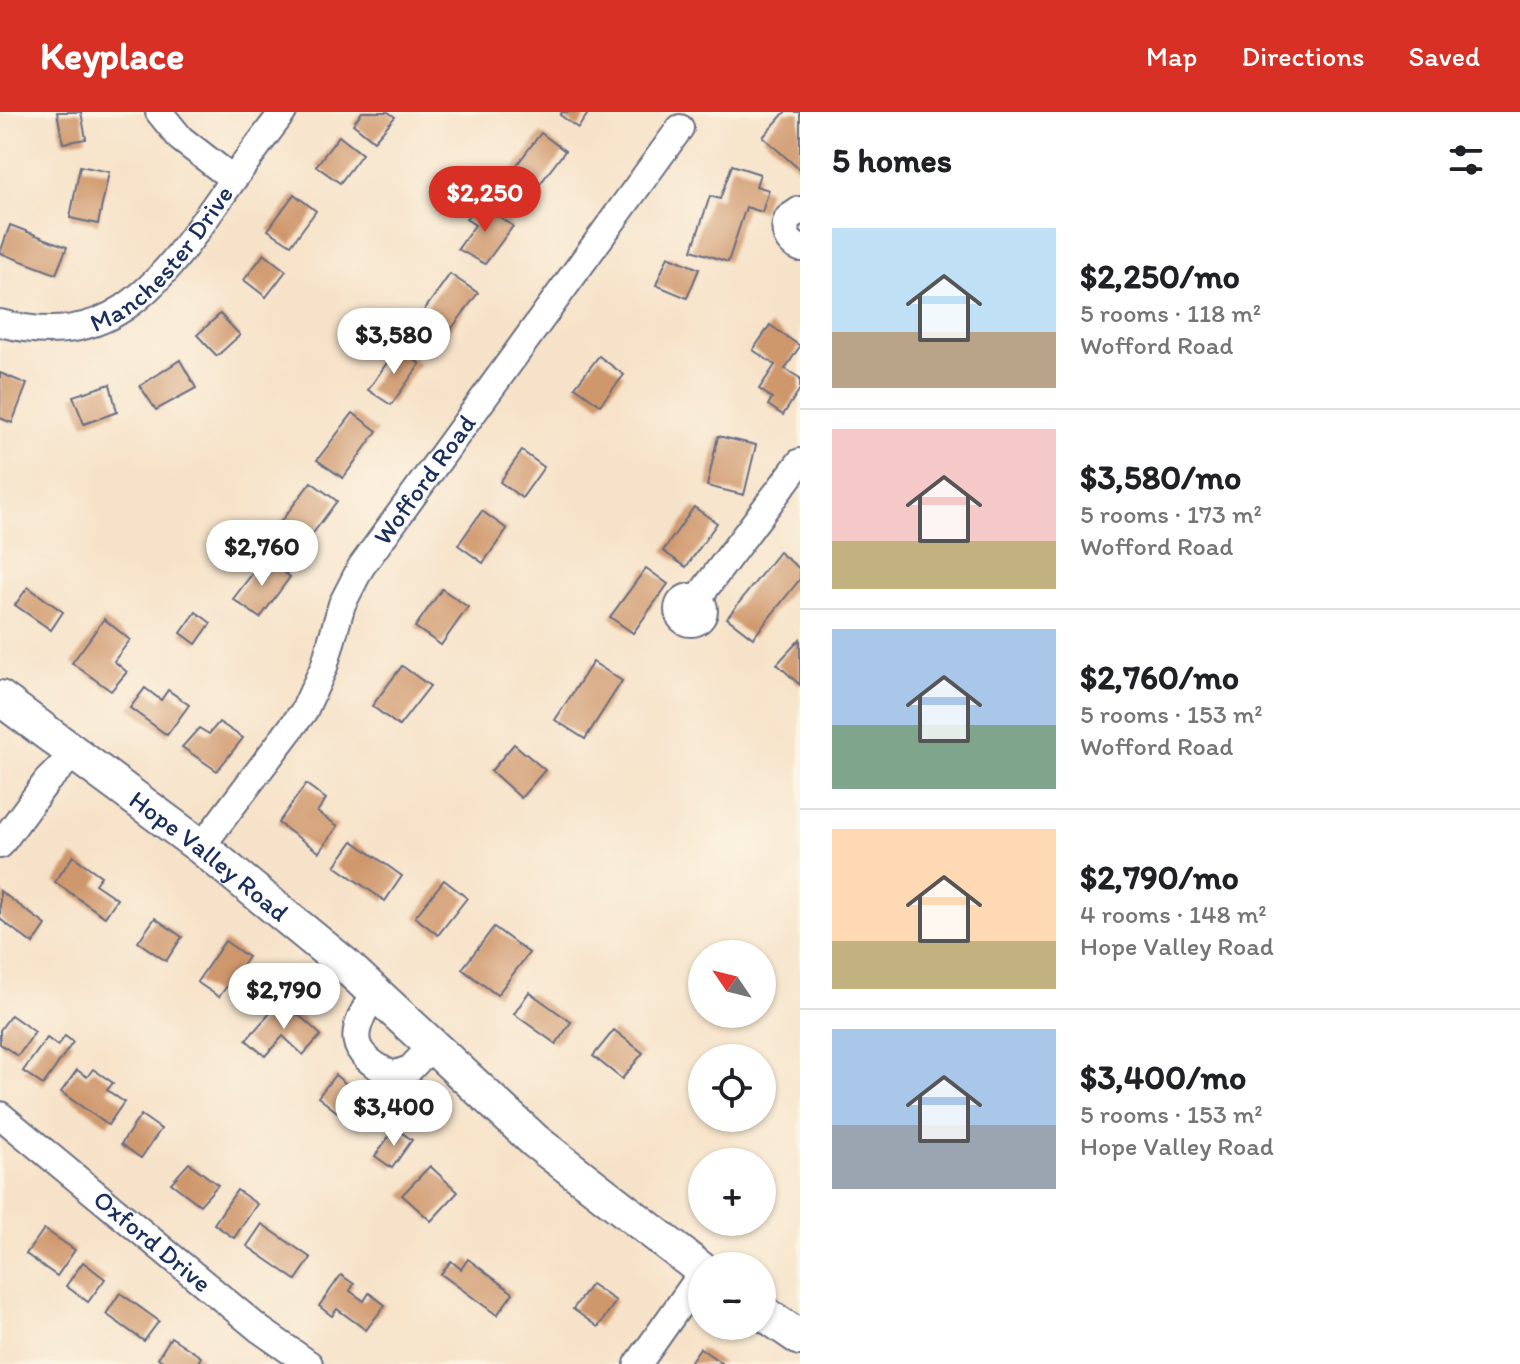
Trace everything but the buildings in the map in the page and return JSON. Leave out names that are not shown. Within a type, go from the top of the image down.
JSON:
[{"type":"main road","name":"Hope Valley Road","points":[[0,698],[201,847],[375,992],[535,1141],[688,1260]]},
{"type":"main road","points":[[776,1322],[800,1338]]},
{"type":"street","points":[[159,112],[181,139],[233,179]]},
{"type":"street","name":"Manchester Drive","points":[[0,323],[54,331],[85,326],[121,312],[157,284],[283,112]]},
{"type":"street","name":"Wofford Road","points":[[201,847],[304,711],[324,667],[342,604],[361,567],[680,128]]},
{"type":"street","points":[[800,210],[788,218],[785,230],[790,242],[800,249]]},
{"type":"street","points":[[698,598],[800,462]]},
{"type":"street","points":[[0,845],[47,781],[75,753]]},
{"type":"street","points":[[375,992],[358,1019],[355,1040],[366,1062],[393,1075],[410,1069],[432,1046]]},
{"type":"street","name":"Oxford Drive","points":[[0,1115],[259,1329],[309,1364]]},
{"type":"street","points":[[638,1364],[688,1291]]}]
